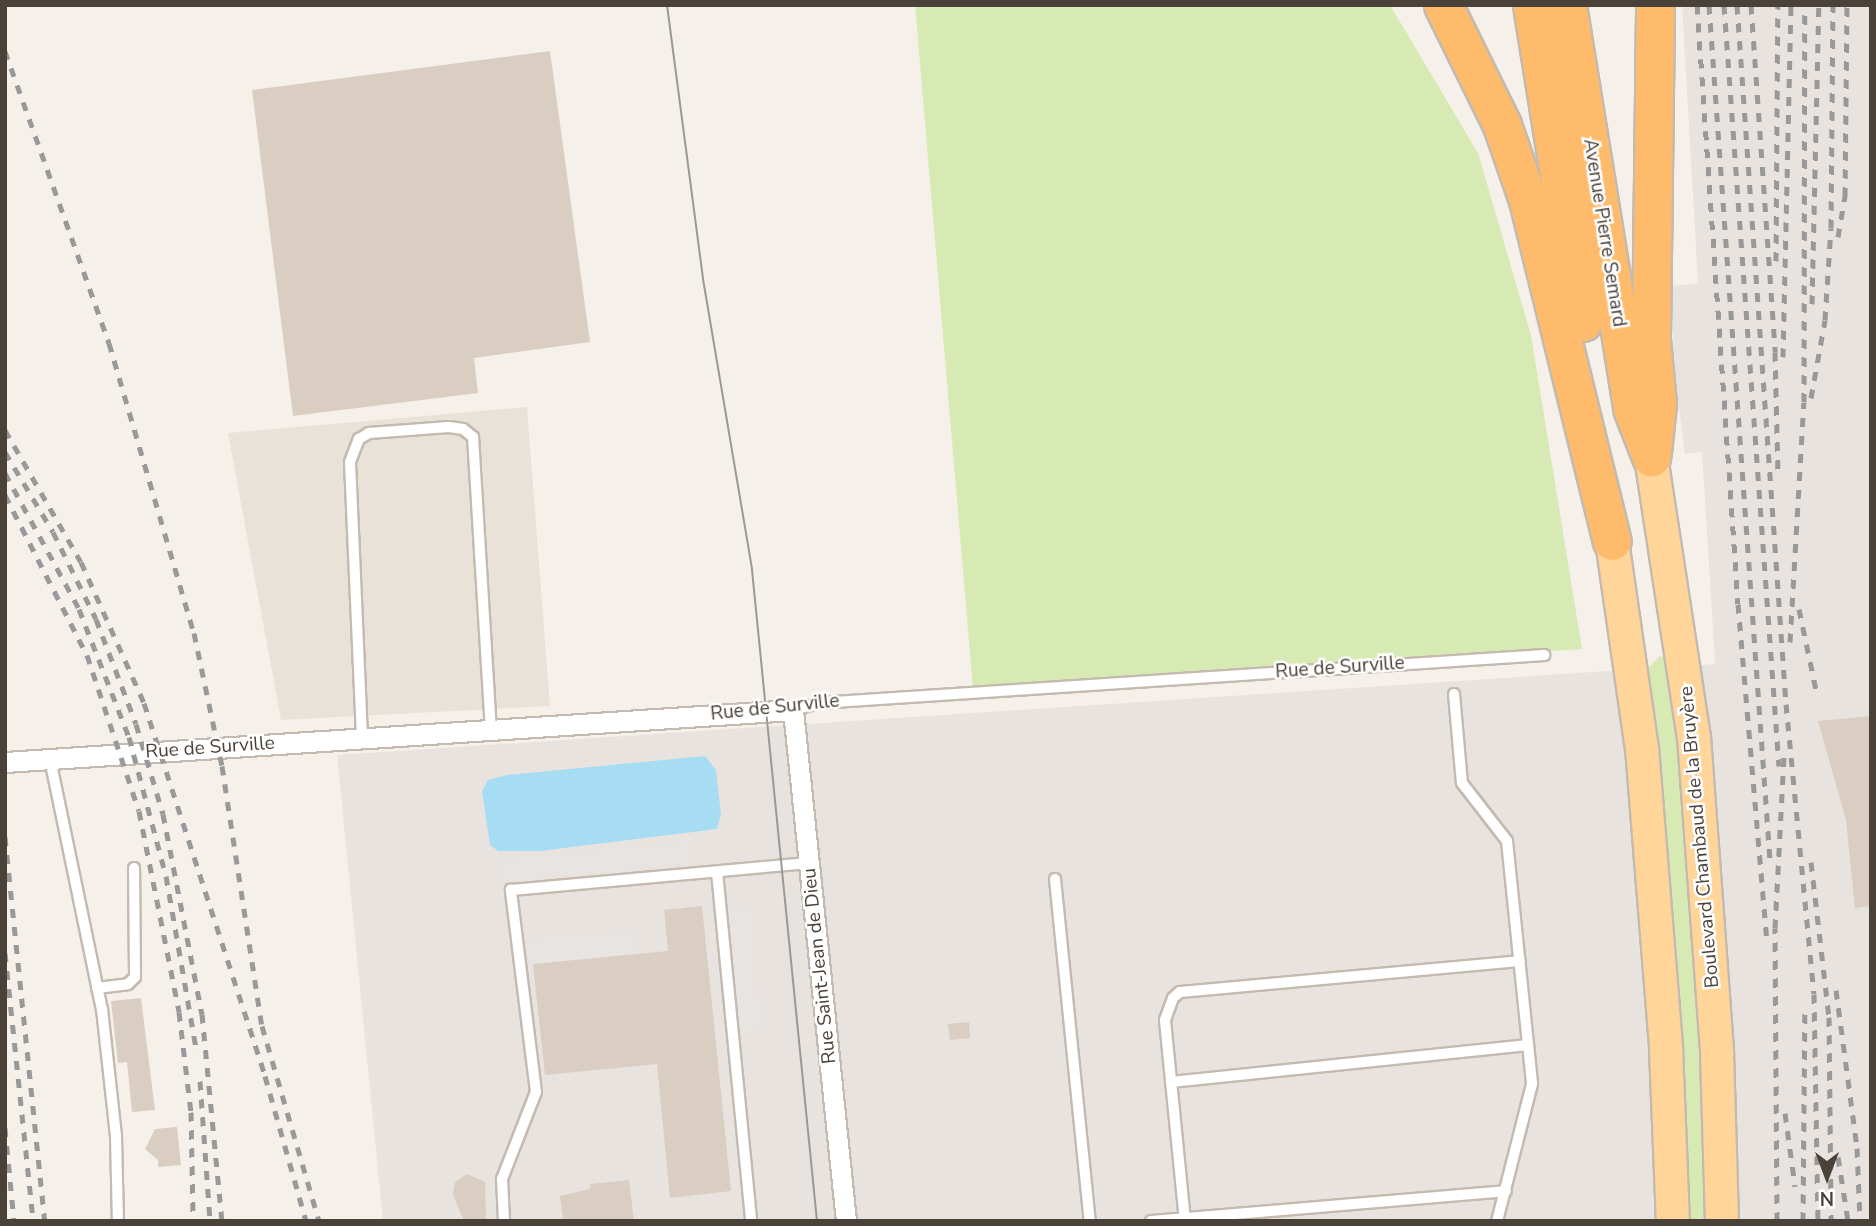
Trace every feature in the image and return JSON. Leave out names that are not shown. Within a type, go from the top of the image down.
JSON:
[{"type":"highway","points":[[1443,5],[1502,125],[1528,200],[1612,541]]},
{"type":"highway","points":[[1532,5],[1575,278],[1617,497],[1612,541]]},
{"type":"highway","name":"Avenue Pierre Semard","points":[[1567,5],[1632,408],[1651,457]]},
{"type":"highway","points":[[1651,457],[1657,404],[1651,339],[1655,5]]},
{"type":"main road","name":"Boulevard Chambaud de la Bruyère","points":[[1651,457],[1694,737],[1717,1054],[1722,1221]]},
{"type":"main road","points":[[1612,541],[1643,748],[1666,1049],[1673,1221]]},
{"type":"street","name":"Rue de Surville","points":[[5,762],[793,710]]},
{"type":"street","name":"Rue Saint-Jean de Dieu","points":[[793,710],[846,1221]]},
{"type":"lane","points":[[362,737],[350,462],[359,439],[369,433],[436,428],[463,429],[475,447],[491,728]]},
{"type":"lane","name":"Rue de Surville","points":[[793,710],[819,703],[1544,655]]},
{"type":"lane","points":[[1454,694],[1462,783],[1507,841],[1528,1045],[1532,1098],[1497,1221]]},
{"type":"lane","points":[[50,759],[97,988],[116,1136],[118,1221]]},
{"type":"lane","points":[[504,1221],[502,1179],[536,1092],[511,890],[809,863]]},
{"type":"lane","points":[[97,988],[128,984],[135,976],[134,868]]},
{"type":"lane","points":[[717,872],[751,1221]]},
{"type":"lane","points":[[1055,879],[1090,1221]]},
{"type":"lane","points":[[1185,1219],[1166,1010],[1180,992],[1520,961]]},
{"type":"lane","points":[[1171,1082],[1528,1045]]},
{"type":"lane","points":[[1151,1221],[1506,1191]]},
{"type":"shaded area","points":[[1682,5],[1871,5],[1871,1221],[383,1221],[337,755],[1715,664],[1702,452],[1685,454],[1674,371],[1672,286],[1698,283]]},
{"type":"shaded area","points":[[527,407],[550,706],[281,720],[228,433]]},
{"type":"shaded area","points":[[688,843],[690,862],[504,880],[502,862]]},
{"type":"shaded area","points":[[748,909],[758,1028],[733,1031],[721,910]]},
{"type":"shaded area","points":[[632,932],[633,954],[533,964],[530,941]]},
{"type":"green space","points":[[915,5],[1390,5],[1478,153],[1531,335],[1582,649],[973,689]]},
{"type":"green space","points":[[1660,656],[1667,659],[1675,697],[1697,947],[1711,1221],[1686,1221],[1666,838],[1647,669]]},
{"type":"water","points":[[705,756],[716,770],[721,815],[717,829],[540,851],[498,851],[490,845],[482,791],[488,780],[507,775]]},
{"type":"building","points":[[550,51],[590,342],[474,358],[478,393],[293,416],[252,90]]},
{"type":"building","points":[[1871,716],[1871,906],[1855,908],[1846,820],[1818,721]]},
{"type":"building","points":[[702,906],[731,1191],[670,1198],[657,1064],[545,1075],[533,964],[668,951],[664,910]]},
{"type":"building","points":[[141,998],[155,1110],[132,1112],[127,1062],[118,1063],[111,1001]]},
{"type":"building","points":[[969,1022],[970,1038],[950,1040],[948,1024]]},
{"type":"building","points":[[177,1127],[181,1165],[158,1167],[158,1160],[145,1149],[155,1129]]},
{"type":"building","points":[[467,1174],[485,1182],[486,1221],[464,1221],[453,1195],[455,1182]]},
{"type":"building","points":[[629,1180],[634,1221],[563,1221],[560,1196],[590,1189],[590,1184]]},
{"type":"tram line","points":[[667,5],[703,279],[752,570],[817,1221]]},
{"type":"railway","points":[[1697,5],[1738,604],[1767,941]]},
{"type":"railway","points":[[1709,5],[1770,861]]},
{"type":"railway","points":[[1724,5],[1779,766]]},
{"type":"railway","points":[[1737,5],[1786,704],[1814,994],[1818,1221]]},
{"type":"railway","points":[[1751,5],[1775,352],[1778,471]]},
{"type":"railway","points":[[1776,261],[1778,5]]},
{"type":"railway","points":[[1783,357],[1791,5]]},
{"type":"railway","points":[[1790,642],[1804,402],[1805,5]]},
{"type":"railway","points":[[1812,304],[1819,5]]},
{"type":"railway","points":[[1811,398],[1825,320],[1831,228],[1833,5]]},
{"type":"railway","points":[[1838,237],[1845,196],[1847,5]]},
{"type":"railway","points":[[5,51],[109,343],[194,633],[222,766],[262,1026],[319,1221]]},
{"type":"railway","points":[[5,430],[81,562],[144,703],[265,1076],[306,1221]]},
{"type":"railway","points":[[5,452],[53,532],[96,619],[136,724],[163,814],[202,1014],[222,1221]]},
{"type":"railway","points":[[5,473],[79,609],[129,737],[166,876],[197,1053]]},
{"type":"railway","points":[[5,495],[87,655],[139,811],[179,1012],[191,1112],[193,1221]]},
{"type":"railway","points":[[1799,609],[1816,690]]},
{"type":"railway","points":[[1777,1221],[1775,928],[1784,757]]},
{"type":"railway","points":[[5,837],[45,1221]]},
{"type":"railway","points":[[1811,862],[1829,1017],[1831,1221]]},
{"type":"railway","points":[[5,953],[33,1221]]},
{"type":"railway","points":[[1836,990],[1857,1148],[1860,1221]]},
{"type":"railway","points":[[1803,1221],[1805,1011]]},
{"type":"railway","points":[[200,1081],[210,1221]]},
{"type":"railway","points":[[1785,1113],[1795,1186]]},
{"type":"railway","points":[[5,1128],[14,1221]]},
{"type":"railway","points":[[1838,1157],[1848,1221]]}]
